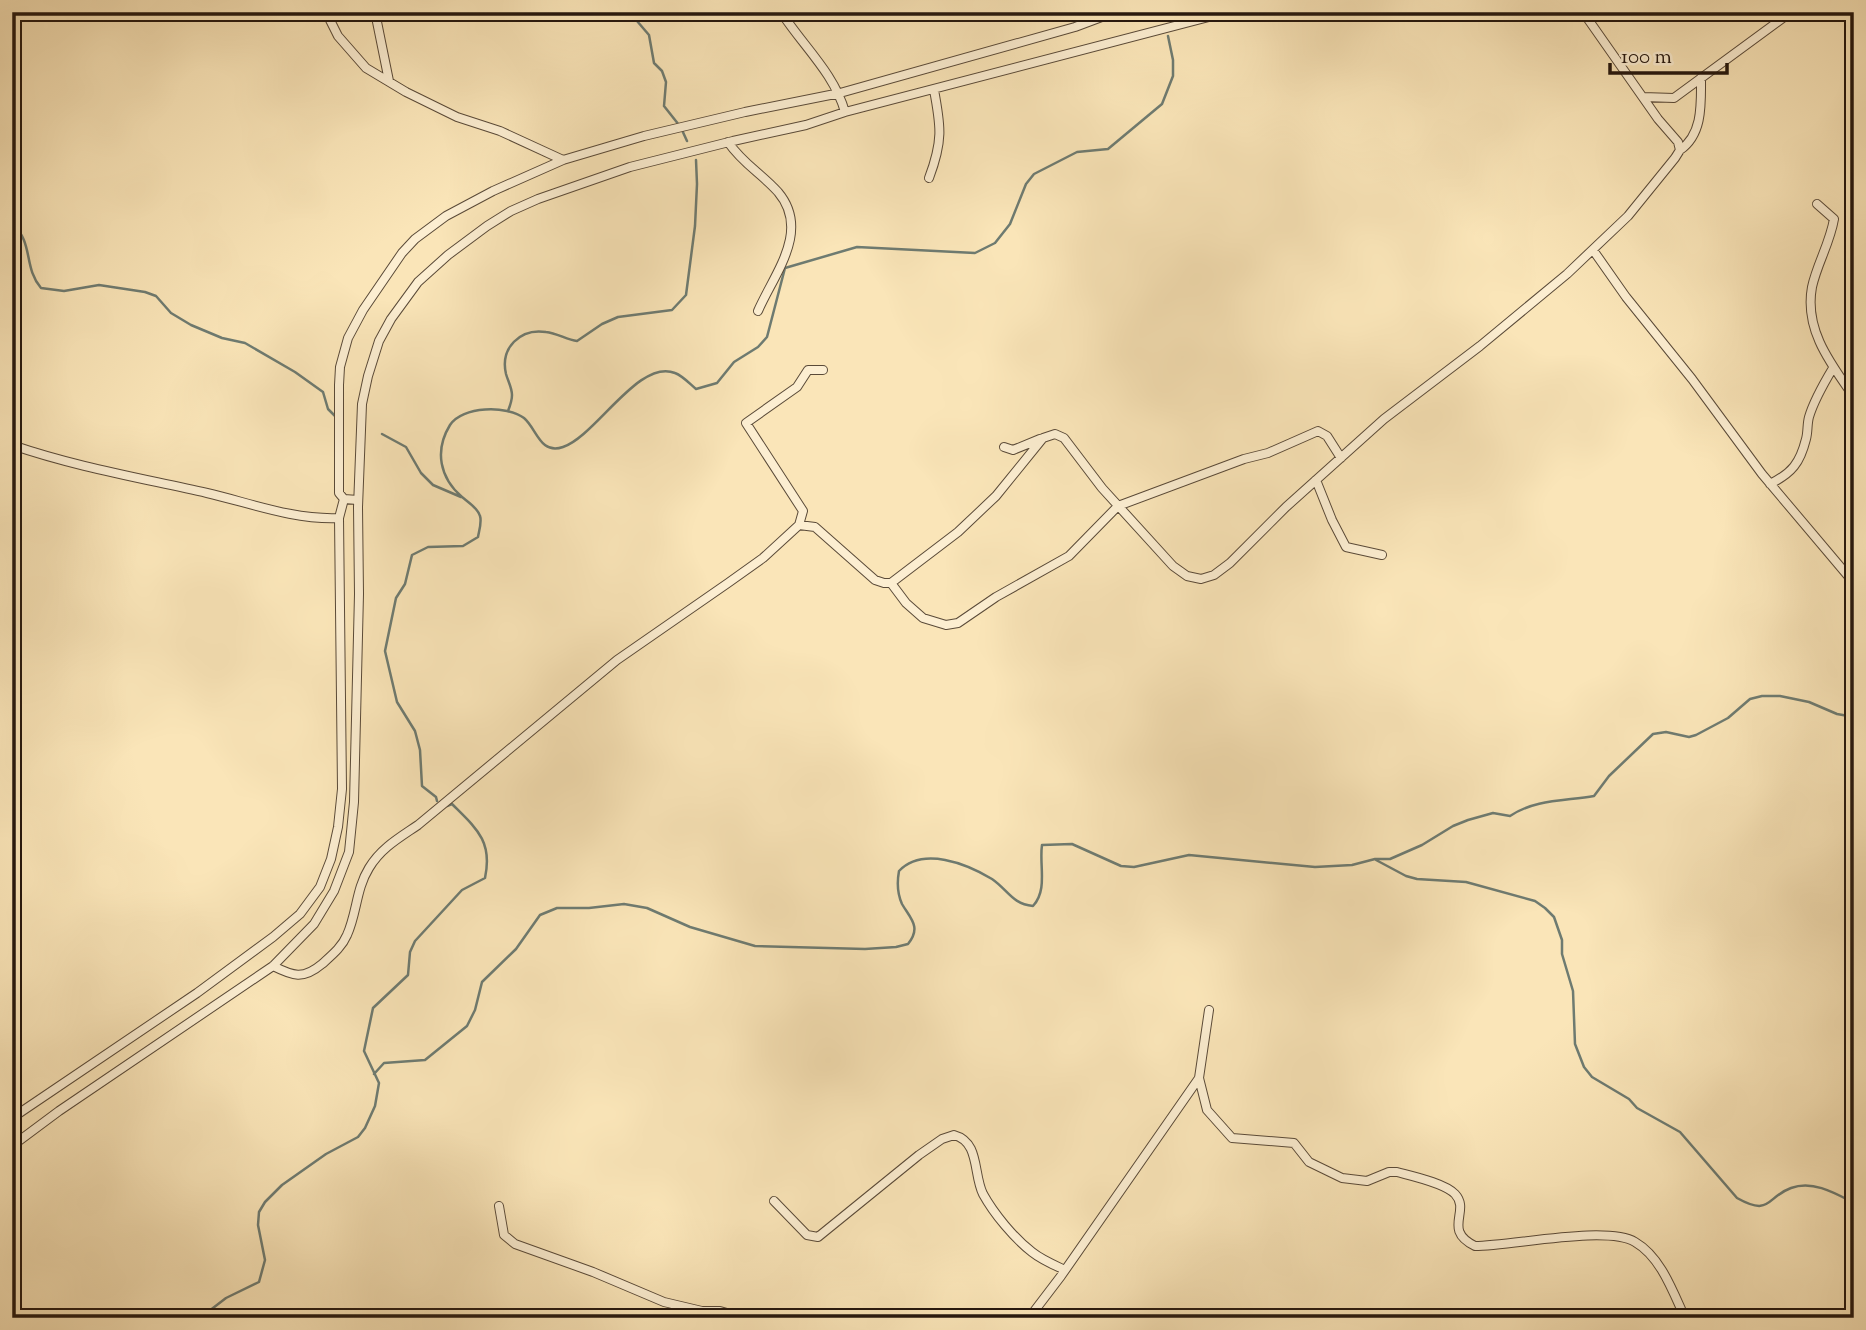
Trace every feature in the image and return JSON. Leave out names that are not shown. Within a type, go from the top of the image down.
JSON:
[{"type":"street","points":[[326,12],[347,50],[366,68],[406,92],[457,117],[500,131],[563,160]]},
{"type":"street","points":[[375,12],[389,81]]},
{"type":"street","points":[[781,12],[830,76],[840,93],[845,112]]},
{"type":"street","points":[[358,500],[344,499],[339,493],[338,386],[348,338],[363,310],[415,239],[464,205],[563,160],[656,133],[840,93],[1075,27],[1115,12]]},
{"type":"street","points":[[12,1146],[82,1095],[273,966],[314,924],[334,891],[349,852],[354,802],[362,404],[379,341],[391,319],[418,282],[448,255],[511,211],[630,167],[806,125],[845,112],[1228,12]]},
{"type":"street","points":[[1583,12],[1678,142],[1680,150]]},
{"type":"street","points":[[1643,97],[1674,98],[1787,15],[1807,16]]},
{"type":"street","points":[[1004,447],[1013,450],[1055,434],[1064,438],[1118,506],[1172,566],[1187,576],[1201,579],[1214,575],[1230,564],[1286,507],[1384,419],[1526,309],[1628,216],[1680,150],[1689,144],[1702,113],[1701,78]]},
{"type":"street","points":[[929,178],[940,145],[941,127],[934,90]]},
{"type":"street","points":[[728,142],[738,157],[779,194],[792,226],[790,247],[758,312]]},
{"type":"street","points":[[1817,204],[1835,219],[1812,286],[1811,322],[1833,368],[1854,397]]},
{"type":"street","points":[[1593,250],[1770,484],[1854,583]]},
{"type":"street","points":[[1770,484],[1791,472],[1796,465],[1806,438],[1811,411],[1833,368]]},
{"type":"street","points":[[273,966],[292,975],[301,975],[316,969],[337,951],[347,935],[368,869],[388,845],[418,825],[617,660],[763,558],[799,525],[803,511],[746,423],[797,387],[808,370],[823,370]]},
{"type":"street","points":[[891,583],[906,603],[923,618],[946,625],[958,623],[996,597],[1069,556],[1118,506],[1244,459],[1279,449],[1318,432],[1327,436],[1341,458]]},
{"type":"street","points":[[799,525],[815,527],[875,580],[891,583],[958,532],[996,496],[1043,438]]},
{"type":"street","points":[[12,446],[63,462],[211,494],[274,511],[328,520],[339,519]]},
{"type":"street","points":[[1316,480],[1346,547],[1382,555]]},
{"type":"street","points":[[12,1118],[186,1000],[273,937],[300,914],[320,887],[334,848],[342,789],[339,519],[344,499]]},
{"type":"street","points":[[1209,1010],[1199,1078],[1207,1110],[1232,1138],[1294,1143],[1310,1162],[1342,1178],[1367,1181],[1397,1172],[1446,1188],[1455,1194],[1460,1202],[1458,1230],[1463,1240],[1475,1246],[1601,1235],[1635,1241],[1648,1252],[1667,1279],[1685,1318]]},
{"type":"street","points":[[1029,1318],[1199,1078]]},
{"type":"street","points":[[774,1201],[807,1235],[818,1237],[900,1169],[942,1139],[954,1135],[968,1142],[984,1194],[999,1215],[1031,1252],[1065,1270]]},
{"type":"street","points":[[499,1206],[505,1235],[515,1244],[593,1272],[664,1302],[702,1311],[720,1311],[744,1318]]},
{"type":"waterway","points":[[624,12],[637,21],[649,35],[654,63],[662,71],[666,82],[664,106],[679,125]]},
{"type":"waterway","points":[[1170,16],[1171,12]]},
{"type":"waterway","points":[[437,801],[436,797],[422,786],[420,750],[415,731],[397,702],[385,651],[396,598],[405,584],[412,555],[428,547],[463,546],[478,537],[481,521],[479,513],[455,490],[444,473],[442,445],[450,425],[464,414],[474,411],[507,411],[524,418],[544,444],[555,449],[563,447],[589,429],[632,387],[661,371],[675,373],[696,389],[717,383],[734,362],[758,347],[767,337],[785,268],[857,247],[975,253],[995,243],[1010,224],[1026,184],[1034,174],[1077,152],[1108,149],[1162,104],[1173,76],[1168,36]]},
{"type":"waterway","points":[[682,130],[687,141]]},
{"type":"waterway","points":[[508,411],[512,395],[506,374],[506,356],[509,348],[520,337],[528,333],[546,332],[577,341],[618,317],[672,310],[686,295],[695,226],[696,160]]},
{"type":"waterway","points":[[12,224],[23,239],[32,272],[41,288],[64,291],[99,285],[156,296],[171,313],[191,325],[222,338],[245,343],[295,372],[323,392],[328,409],[337,418]]},
{"type":"waterway","points":[[382,434],[406,447],[421,473],[433,485],[461,497]]},
{"type":"waterway","points":[[374,1074],[384,1063],[425,1060],[467,1026],[475,1010],[482,982],[516,949],[540,915],[557,908],[624,904],[647,908],[690,927],[755,946],[865,949],[896,947],[908,944],[914,933],[911,918],[899,896],[899,871],[920,860],[958,863],[992,879],[1015,899],[1033,906],[1038,900],[1042,885],[1042,845],[1072,844],[1121,866],[1134,867],[1189,855],[1315,867],[1352,865],[1375,859],[1390,859],[1468,820],[1493,813],[1510,816],[1530,806],[1594,796],[1609,776],[1653,734],[1666,732],[1689,737],[1696,735],[1728,718],[1750,699],[1780,696],[1809,702],[1837,714],[1854,717]]},
{"type":"waterway","points":[[200,1318],[226,1298],[259,1282],[265,1260],[258,1225],[259,1212],[265,1202],[282,1185],[326,1154],[358,1137],[365,1128],[375,1106],[379,1083],[364,1051],[373,1008],[408,975],[410,952],[415,941],[462,890],[485,878],[487,854],[480,836],[452,804],[447,806]]},
{"type":"waterway","points":[[1376,860],[1406,876],[1466,882],[1535,901],[1545,908],[1554,917],[1562,940],[1562,954],[1573,991],[1575,1044],[1584,1067],[1592,1077],[1629,1099],[1637,1108],[1680,1132],[1737,1198],[1762,1206],[1791,1188],[1807,1186],[1824,1189],[1854,1203]]}]
